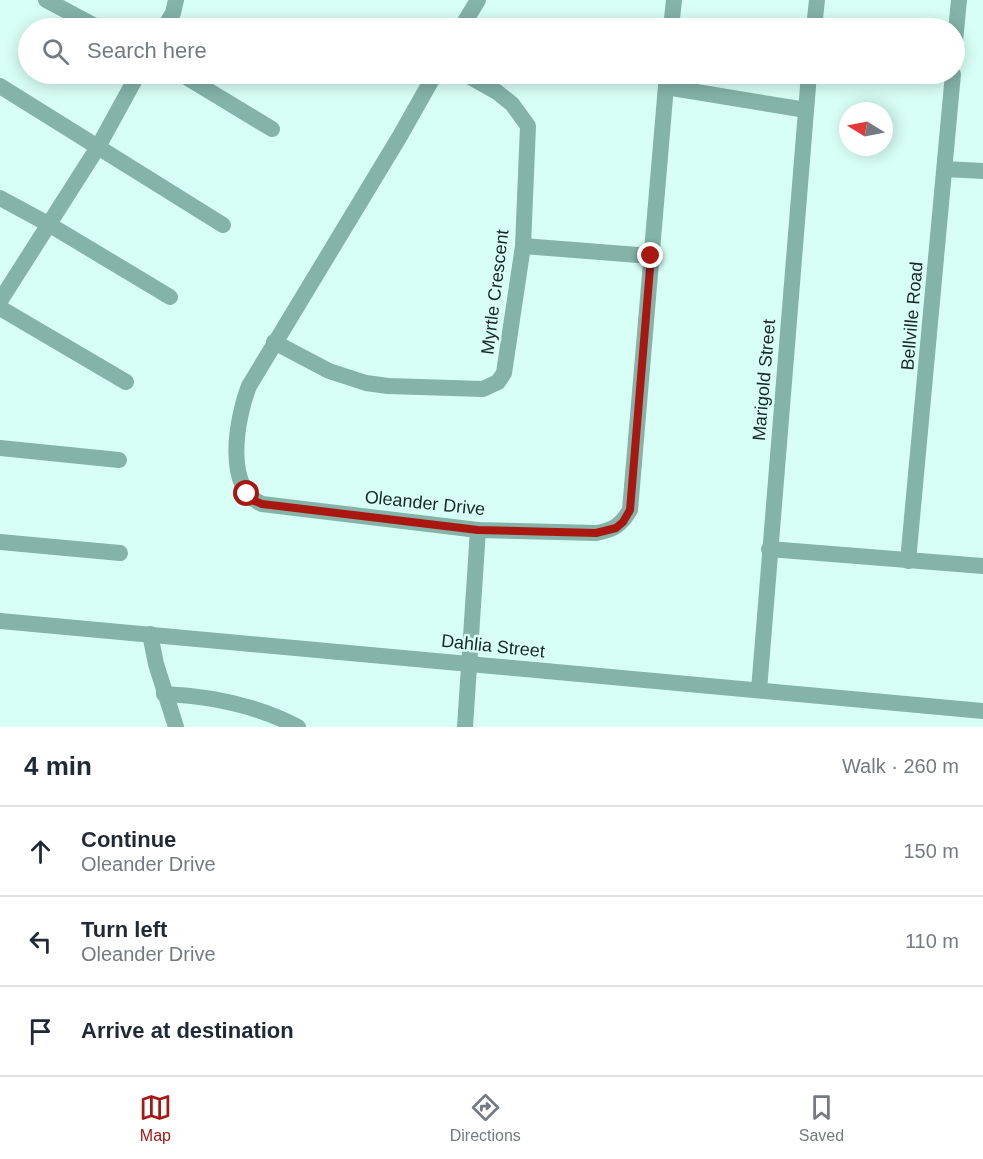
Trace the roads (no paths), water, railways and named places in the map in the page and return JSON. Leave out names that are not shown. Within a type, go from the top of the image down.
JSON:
[{"type":"street","points":[[46,0],[80,18]]},
{"type":"street","points":[[170,18],[176,0]]},
{"type":"street","points":[[467,18],[478,0]]},
{"type":"street","points":[[672,18],[674,0]]},
{"type":"street","points":[[815,18],[817,0]]},
{"type":"street","points":[[957,18],[958,0]]},
{"type":"street","points":[[0,301],[98,147],[133,84]]},
{"type":"street","points":[[198,84],[272,129]]},
{"type":"street","name":"Oleander Drive","points":[[429,84],[249,386],[242,405],[237,432],[238,468],[241,481],[252,500],[262,504],[478,530],[596,533],[616,528],[623,522],[630,510],[666,84]]},
{"type":"street","name":"Myrtle Crescent","points":[[274,342],[329,371],[366,383],[388,386],[483,389],[498,382],[504,373],[523,246],[528,126],[512,104],[483,84]]},
{"type":"street","points":[[685,84],[806,110]]},
{"type":"street","name":"Marigold Street","points":[[759,690],[808,84]]},
{"type":"street","name":"Bellville Road","points":[[908,561],[952,84]]},
{"type":"street","points":[[0,86],[223,225]]},
{"type":"street","points":[[945,169],[983,171]]},
{"type":"street","points":[[0,198],[50,225],[170,297]]},
{"type":"street","points":[[523,246],[651,256]]},
{"type":"street","points":[[0,308],[126,382]]},
{"type":"street","points":[[0,448],[119,460]]},
{"type":"street","points":[[465,727],[478,530]]},
{"type":"street","points":[[0,542],[120,553]]},
{"type":"street","points":[[769,549],[983,566]]},
{"type":"street","name":"Dahlia Street","points":[[0,621],[983,711]]},
{"type":"street","points":[[150,634],[164,694],[176,727]]},
{"type":"street","points":[[164,694],[215,698],[263,712],[298,727]]}]
